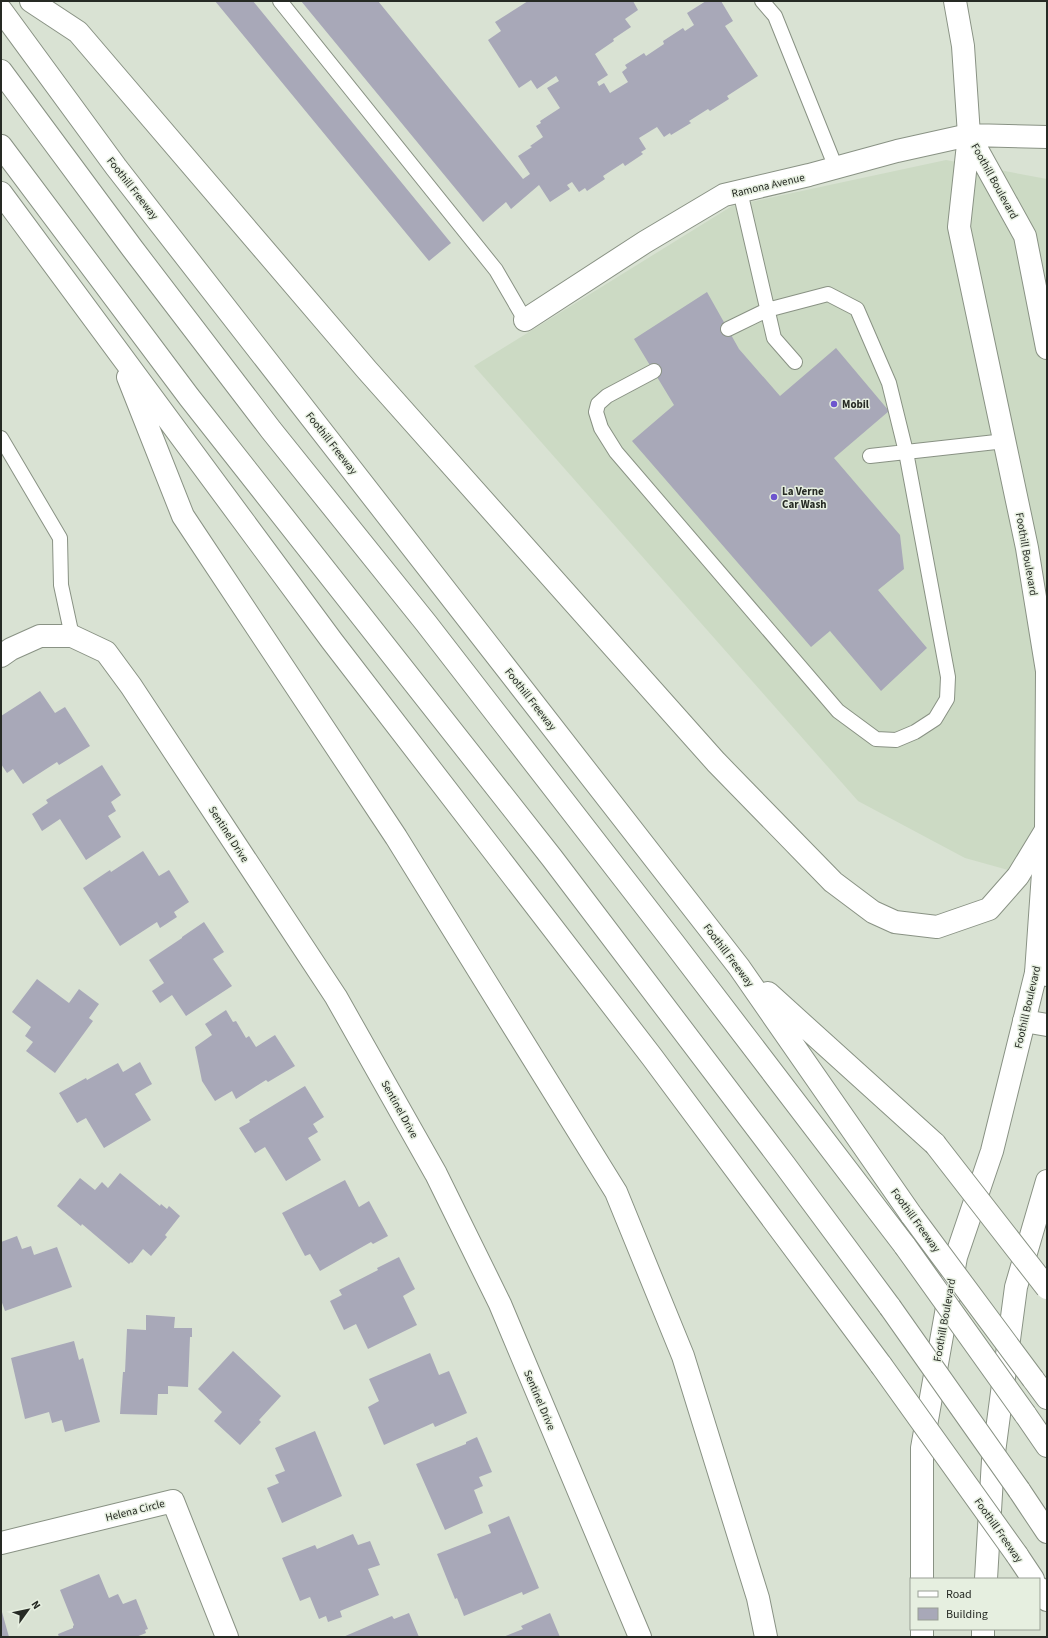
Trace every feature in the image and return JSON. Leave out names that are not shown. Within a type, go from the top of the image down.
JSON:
[{"type":"main road","points":[[31,1],[78,32],[372,376],[716,762],[833,882],[873,912],[895,922],[937,927],[989,909],[1018,876],[1046,830]]},
{"type":"main road","points":[[955,1],[963,46],[969,135]]},
{"type":"main road","name":"Foothill Freeway","points":[[1,10],[116,167],[739,967],[912,1216],[1047,1398]]},
{"type":"main road","points":[[1,71],[132,248],[266,424],[426,623],[678,948],[905,1246],[1047,1446]]},
{"type":"main road","name":"Foothill Boulevard","points":[[969,135],[1025,236],[1046,336]]},
{"type":"main road","name":"Foothill Boulevard","points":[[922,1578],[922,1448],[956,1257],[992,1151],[1024,1021],[1042,974],[1046,830],[1047,671],[1027,548],[959,227],[969,135]]},
{"type":"main road","name":"Ramona Avenue","points":[[525,320],[658,234],[724,195],[836,168],[897,151],[969,135],[1047,137]]},
{"type":"main road","points":[[1,146],[189,397],[552,858],[784,1164],[890,1307],[1047,1532]]},
{"type":"main road","name":"Foothill Freeway","points":[[1,194],[332,641],[652,1057],[882,1366],[1032,1578]]},
{"type":"main road","points":[[118,350],[183,516],[396,837],[616,1192],[683,1356],[758,1598],[766,1637]]},
{"type":"main road","points":[[1,656],[11,649],[40,636],[72,636]]},
{"type":"main road","name":"Sentinel Drive","points":[[72,636],[106,652],[131,686],[336,997],[436,1174],[500,1304],[640,1637]]},
{"type":"main road","points":[[739,967],[935,1144],[1047,1288]]},
{"type":"main road","points":[[1024,1021],[1047,1025]]},
{"type":"main road","points":[[986,1578],[993,1460],[1016,1287],[1047,1181]]},
{"type":"main road","name":"Helena Circle","points":[[1,1543],[173,1501],[227,1637]]},
{"type":"main road","points":[[1040,1590],[1047,1600]]},
{"type":"main road","points":[[758,1598],[777,1637]]},
{"type":"lane","points":[[280,1],[496,270],[525,320]]},
{"type":"lane","points":[[762,1],[775,16],[836,168]]},
{"type":"lane","points":[[740,191],[774,338],[794,362]]},
{"type":"lane","points":[[654,371],[607,396],[598,404],[596,412],[601,428],[616,452],[838,711],[876,739],[896,740],[915,732],[935,719],[948,698],[948,677],[906,452],[889,383],[857,309],[828,294],[767,310],[728,329]]},
{"type":"lane","points":[[1,438],[60,538],[60,585],[72,636]]},
{"type":"lane","points":[[870,456],[1005,441]]},
{"type":"shaded area","points":[[946,160],[1047,179],[1047,881],[965,858],[858,801],[474,366],[732,206]]},
{"type":"building","points":[[215,1],[253,1],[451,243],[429,261]]},
{"type":"building","points":[[301,1],[378,1],[523,179],[530,174],[518,156],[532,147],[530,146],[543,137],[536,126],[541,123],[540,121],[560,108],[547,88],[559,81],[556,76],[537,89],[531,80],[519,88],[488,40],[501,31],[495,22],[528,1],[633,1],[638,10],[625,19],[631,27],[613,39],[614,41],[595,54],[608,75],[597,82],[599,86],[604,83],[610,93],[628,82],[622,72],[627,68],[625,65],[644,53],[646,56],[664,44],[663,41],[683,28],[685,31],[694,25],[687,13],[706,1],[721,1],[733,21],[725,26],[758,76],[727,96],[729,99],[710,111],[708,109],[689,121],[691,123],[671,135],[670,133],[664,137],[657,127],[639,138],[646,149],[641,152],[643,154],[625,166],[623,163],[603,176],[605,179],[587,191],[585,188],[579,192],[572,182],[567,185],[570,189],[550,202],[539,185],[511,209],[506,202],[483,222]]},
{"type":"building","name":"La Verne Car Wash","points":[[707,292],[739,349],[780,396],[836,348],[889,411],[834,458],[900,535],[904,569],[878,590],[927,648],[881,691],[830,631],[811,647],[632,441],[674,405],[634,339]]},
{"type":"building","points":[[40,691],[55,713],[65,707],[90,746],[59,765],[57,762],[23,784],[13,769],[7,773],[1,764],[1,716]]},
{"type":"building","points":[[102,765],[121,795],[111,802],[116,811],[108,816],[121,837],[86,860],[60,819],[42,831],[32,814],[48,803],[46,800]]},
{"type":"building","points":[[143,851],[159,876],[169,870],[189,902],[174,912],[177,917],[160,928],[157,922],[120,946],[83,888]]},
{"type":"building","points":[[204,922],[224,952],[213,959],[232,986],[186,1016],[172,995],[160,1003],[152,991],[164,983],[149,960]]},
{"type":"building","points":[[37,979],[69,1003],[79,989],[99,1004],[89,1018],[93,1021],[55,1073],[26,1051],[33,1042],[25,1036],[31,1027],[12,1012]]},
{"type":"building","points":[[226,1010],[233,1022],[236,1021],[246,1038],[249,1036],[256,1047],[275,1035],[295,1066],[268,1082],[266,1080],[236,1099],[232,1091],[215,1101],[202,1081],[195,1047],[212,1035],[205,1024]]},
{"type":"building","points":[[140,1062],[152,1084],[135,1094],[151,1120],[104,1148],[86,1118],[77,1123],[59,1093],[118,1063],[123,1072]]},
{"type":"building","points":[[305,1086],[324,1117],[313,1124],[318,1132],[308,1138],[321,1160],[286,1181],[265,1147],[255,1153],[239,1128],[250,1122],[249,1120]]},
{"type":"building","points":[[120,1173],[160,1206],[161,1204],[167,1209],[169,1206],[180,1216],[165,1235],[167,1237],[151,1256],[143,1249],[132,1263],[131,1262],[129,1264],[82,1224],[81,1226],[57,1206],[80,1178],[95,1190],[102,1182],[108,1188]]},
{"type":"building","points":[[345,1180],[359,1207],[369,1201],[388,1236],[373,1244],[371,1242],[320,1271],[310,1254],[305,1256],[282,1213]]},
{"type":"building","points":[[17,1236],[22,1249],[31,1246],[34,1255],[57,1247],[72,1287],[5,1311],[1,1300],[1,1242]]},
{"type":"building","points":[[399,1257],[415,1289],[403,1296],[417,1325],[368,1349],[356,1324],[344,1330],[330,1301],[342,1295],[339,1290],[378,1270],[377,1268]]},
{"type":"building","points":[[146,1315],[175,1317],[174,1328],[192,1328],[192,1337],[190,1337],[188,1387],[168,1386],[168,1394],[158,1394],[157,1415],[120,1414],[123,1372],[125,1372],[127,1329],[146,1330]]},
{"type":"building","points":[[74,1341],[79,1360],[83,1358],[100,1422],[65,1432],[62,1420],[52,1423],[49,1412],[25,1419],[11,1358]]},
{"type":"building","points":[[233,1351],[281,1396],[259,1420],[261,1422],[240,1445],[214,1421],[222,1412],[198,1389]]},
{"type":"building","points":[[430,1353],[439,1375],[449,1371],[467,1413],[435,1427],[433,1423],[384,1445],[368,1407],[379,1401],[369,1379]]},
{"type":"building","points":[[315,1431],[342,1496],[282,1523],[267,1488],[279,1483],[275,1475],[285,1471],[275,1448]]},
{"type":"building","points":[[477,1437],[492,1472],[479,1477],[483,1486],[474,1490],[483,1513],[445,1530],[416,1464],[466,1444],[466,1442]]},
{"type":"building","points":[[509,1516],[539,1588],[523,1595],[522,1592],[464,1616],[457,1598],[455,1599],[437,1554],[491,1533],[488,1525]]},
{"type":"building","points":[[353,1534],[358,1545],[370,1541],[380,1565],[368,1569],[379,1595],[340,1611],[342,1617],[328,1622],[326,1616],[319,1619],[310,1597],[300,1601],[282,1558],[315,1545],[317,1549]]},
{"type":"building","points":[[99,1574],[109,1598],[118,1594],[123,1604],[136,1599],[148,1629],[145,1630],[146,1633],[136,1637],[59,1637],[58,1634],[73,1628],[74,1625],[60,1590]]},
{"type":"building","points":[[2,1612],[9,1637],[1,1637]]},
{"type":"building","points":[[409,1613],[419,1637],[343,1637],[392,1616],[394,1619]]},
{"type":"building","points":[[550,1613],[560,1637],[503,1637],[523,1629],[521,1626]]},
{"type":"place","name":"Mobil","points":[[834,404]]},
{"type":"place","name":"La Verne Car Wash","points":[[774,497]]}]
